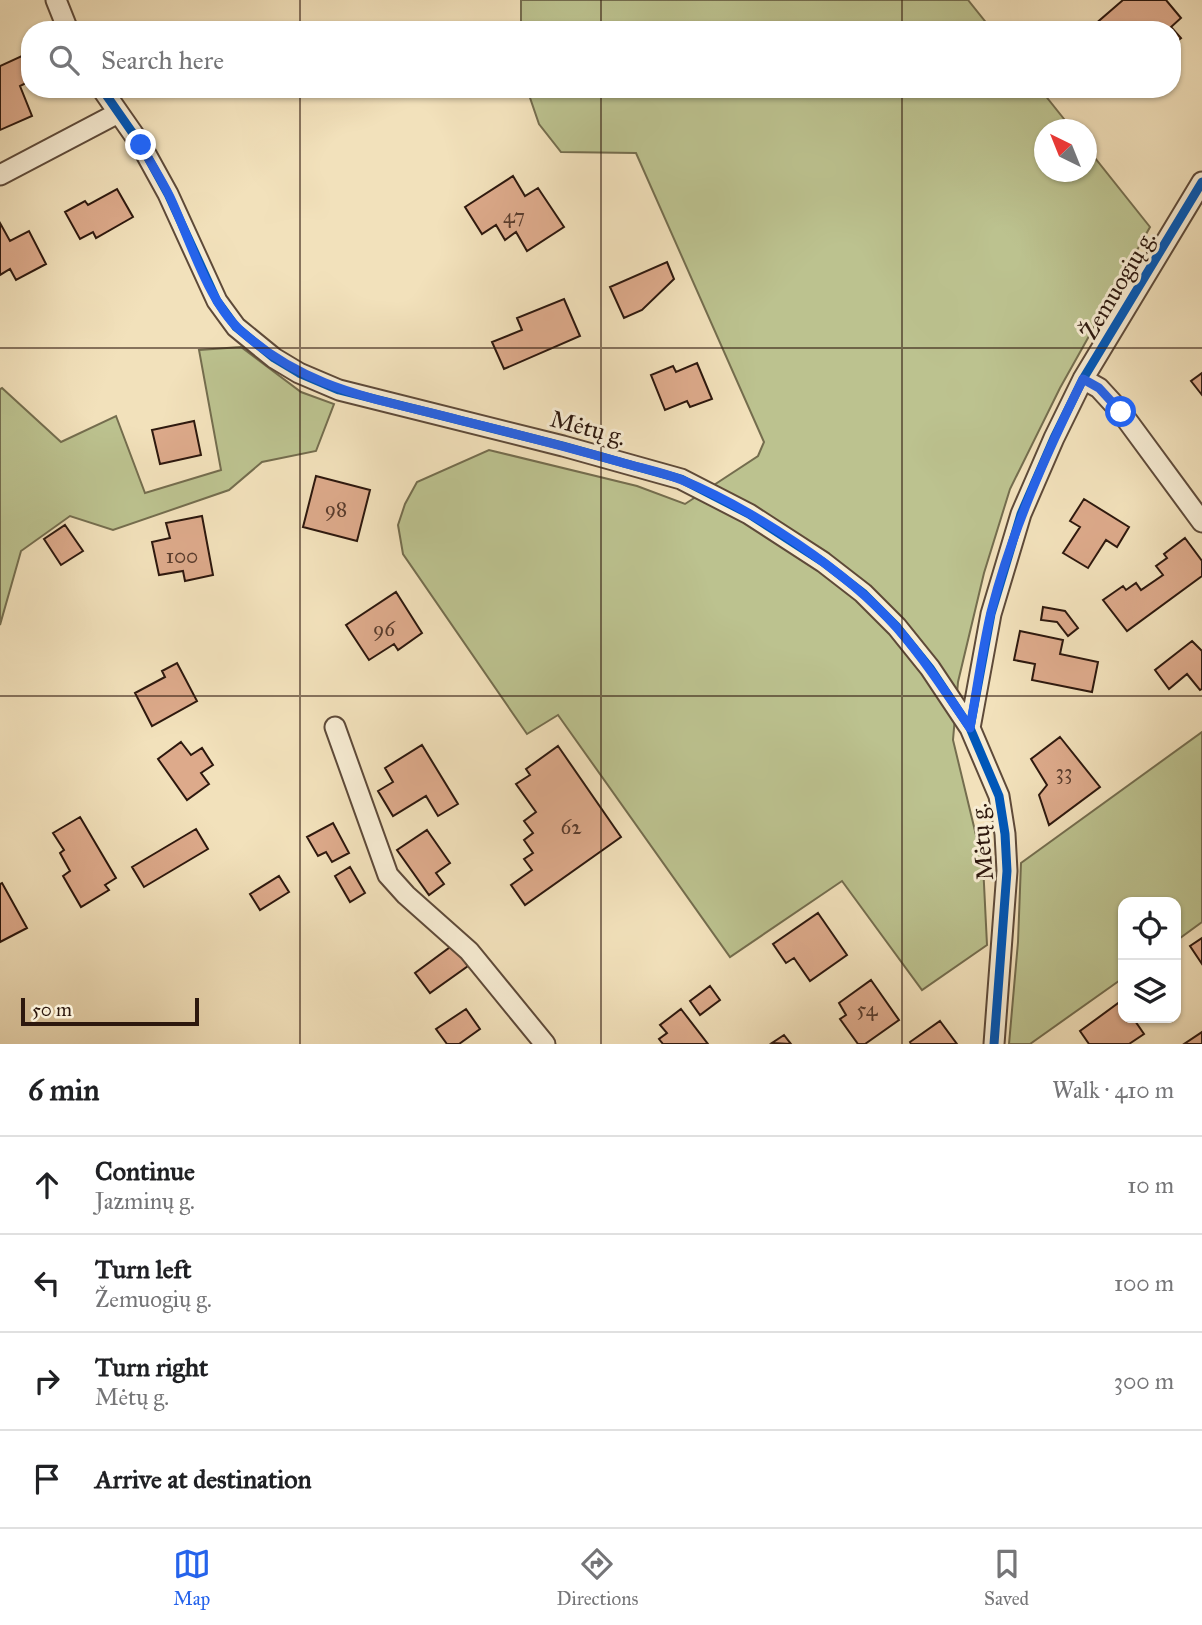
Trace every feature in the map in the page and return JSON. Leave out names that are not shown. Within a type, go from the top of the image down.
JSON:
[{"type":"street","points":[[56,0],[64,21]]},
{"type":"street","name":"Mėtų g.","points":[[108,98],[141,145],[168,194],[217,301],[236,327],[274,358],[299,373],[338,390],[563,446],[681,479],[750,514],[823,562],[863,593],[897,627],[930,668],[970,728],[999,796],[1007,871],[994,1044]]},
{"type":"street","points":[[0,176],[118,113]]},
{"type":"street","name":"Žemuogių g.","points":[[970,728],[990,614],[1017,526],[1054,438],[1083,379],[1202,182]]},
{"type":"street","points":[[1083,379],[1099,388],[1121,412],[1202,522]]},
{"type":"street","points":[[335,727],[388,874],[406,895],[469,951],[545,1044]]},
{"type":"green space","points":[[521,0],[968,0],[985,21],[521,21]]},
{"type":"green space","points":[[530,98],[1047,98],[1064,119],[1034,119],[1034,182],[1097,182],[1097,161],[1150,227],[1060,388],[1010,489],[984,573],[958,682],[953,740],[983,864],[987,945],[922,990],[842,881],[730,957],[558,715],[527,734],[403,554],[398,525],[417,482],[489,450],[637,486],[685,504],[758,456],[764,442],[636,153],[561,152],[539,124]]},
{"type":"green space","points":[[241,347],[301,392],[334,404],[316,451],[262,462],[229,490],[113,530],[70,516],[21,551],[0,625],[0,389],[61,442],[116,416],[145,493],[221,470],[199,350]]},
{"type":"green space","points":[[1202,732],[1202,922],[1181,937],[1181,897],[1118,897],[1118,982],[1030,1044],[1009,1044],[1018,942],[1021,863]]},
{"type":"building","points":[[1123,0],[1166,0],[1181,18],[1178,21],[1099,21]]},
{"type":"building","points":[[21,56],[21,98],[25,98],[32,116],[0,130],[0,66]]},
{"type":"building","points":[[513,176],[525,196],[538,188],[564,227],[527,251],[516,232],[505,240],[496,225],[482,234],[465,207]]},
{"type":"building","points":[[117,189],[133,217],[96,238],[93,232],[80,239],[65,212],[85,201],[88,205]]},
{"type":"building","points":[[0,223],[10,241],[29,231],[46,264],[16,280],[10,269],[0,275]]},
{"type":"building","points":[[667,262],[674,279],[642,310],[624,318],[610,287]]},
{"type":"building","points":[[564,299],[580,336],[504,369],[492,342],[522,330],[517,318]]},
{"type":"building","points":[[697,363],[712,399],[690,407],[687,401],[665,410],[651,375],[673,366],[676,372]]},
{"type":"building","points":[[1202,373],[1202,395],[1191,381]]},
{"type":"building","points":[[194,421],[201,455],[160,464],[152,430]]},
{"type":"building","points":[[316,476],[370,490],[357,541],[303,527]]},
{"type":"building","points":[[1084,499],[1129,527],[1117,547],[1106,540],[1088,568],[1063,553],[1080,527],[1070,521]]},
{"type":"building","points":[[202,516],[213,575],[185,581],[183,571],[159,575],[152,542],[170,538],[166,523]]},
{"type":"building","points":[[65,525],[83,551],[61,565],[44,539]]},
{"type":"building","points":[[1185,538],[1202,561],[1202,576],[1127,631],[1103,600],[1123,586],[1126,590],[1136,583],[1141,590],[1163,575],[1156,566],[1167,558],[1164,554]]},
{"type":"building","points":[[396,592],[422,633],[398,650],[394,644],[369,660],[346,625]]},
{"type":"building","points":[[1043,607],[1065,611],[1078,628],[1068,636],[1057,622],[1041,620]]},
{"type":"building","points":[[1020,631],[1063,640],[1060,654],[1098,662],[1092,692],[1032,680],[1035,664],[1014,660]]},
{"type":"building","points":[[1192,641],[1202,651],[1202,689],[1200,690],[1187,674],[1169,689],[1155,670]]},
{"type":"building","points":[[177,663],[197,701],[152,726],[135,693],[165,677],[162,671]]},
{"type":"building","points":[[1060,737],[1100,787],[1049,825],[1039,795],[1047,785],[1031,759]]},
{"type":"building","points":[[181,742],[191,755],[202,748],[213,765],[201,773],[209,784],[187,800],[158,759]]},
{"type":"building","points":[[422,745],[458,804],[438,816],[426,796],[393,816],[378,791],[393,782],[385,768]]},
{"type":"building","points":[[558,746],[621,837],[525,905],[511,885],[532,870],[524,859],[533,853],[524,840],[533,833],[524,821],[536,812],[516,784],[530,775],[526,769]]},
{"type":"building","points":[[80,817],[116,878],[105,885],[109,890],[81,907],[63,876],[70,871],[60,853],[64,850],[53,833]]},
{"type":"building","points":[[333,823],[349,853],[332,862],[326,852],[318,856],[307,837]]},
{"type":"building","points":[[196,829],[208,849],[144,887],[132,867]]},
{"type":"building","points":[[427,830],[450,863],[436,873],[444,884],[429,895],[397,850]]},
{"type":"building","points":[[350,867],[365,893],[350,902],[335,876]]},
{"type":"building","points":[[279,876],[289,892],[260,910],[250,894]]},
{"type":"building","points":[[2,883],[27,928],[0,942],[0,884]]},
{"type":"building","points":[[818,913],[847,955],[810,981],[794,958],[786,963],[773,944]]},
{"type":"building","points":[[1202,938],[1202,964],[1190,946]]},
{"type":"building","points":[[453,945],[468,966],[430,993],[415,973]]},
{"type":"building","points":[[871,980],[899,1020],[865,1044],[858,1044],[840,1019],[846,1015],[839,1003]]},
{"type":"building","points":[[710,986],[720,1000],[700,1015],[690,1001]]},
{"type":"building","points":[[1118,1003],[1118,1023],[1136,1023],[1144,1034],[1129,1044],[1089,1044],[1080,1031]]},
{"type":"building","points":[[466,1009],[480,1029],[459,1044],[447,1044],[436,1029]]},
{"type":"building","points":[[681,1009],[708,1044],[663,1044],[659,1039],[667,1033],[660,1025]]},
{"type":"building","points":[[940,1021],[957,1044],[911,1044],[910,1042]]},
{"type":"building","points":[[1202,1032],[1202,1044],[1184,1044]]},
{"type":"building","points":[[784,1035],[791,1044],[772,1043]]},
{"type":"cycle path","points":[[108,98],[141,145],[168,194],[217,301],[236,327],[274,358],[299,373],[339,390],[563,446],[681,479],[749,514],[823,562],[863,593],[897,627],[930,668],[970,728],[999,796],[1007,871],[994,1044]]},
{"type":"cycle path","points":[[970,728],[991,614],[1021,514],[1083,379],[1202,182]]},
{"type":"route","points":[[141,145],[168,194],[217,301],[236,327],[274,358],[299,373],[338,390],[563,446],[681,479],[750,514],[823,562],[863,593],[897,627],[930,668],[970,728],[990,614],[1021,514],[1083,379],[1099,388],[1121,412]]}]
